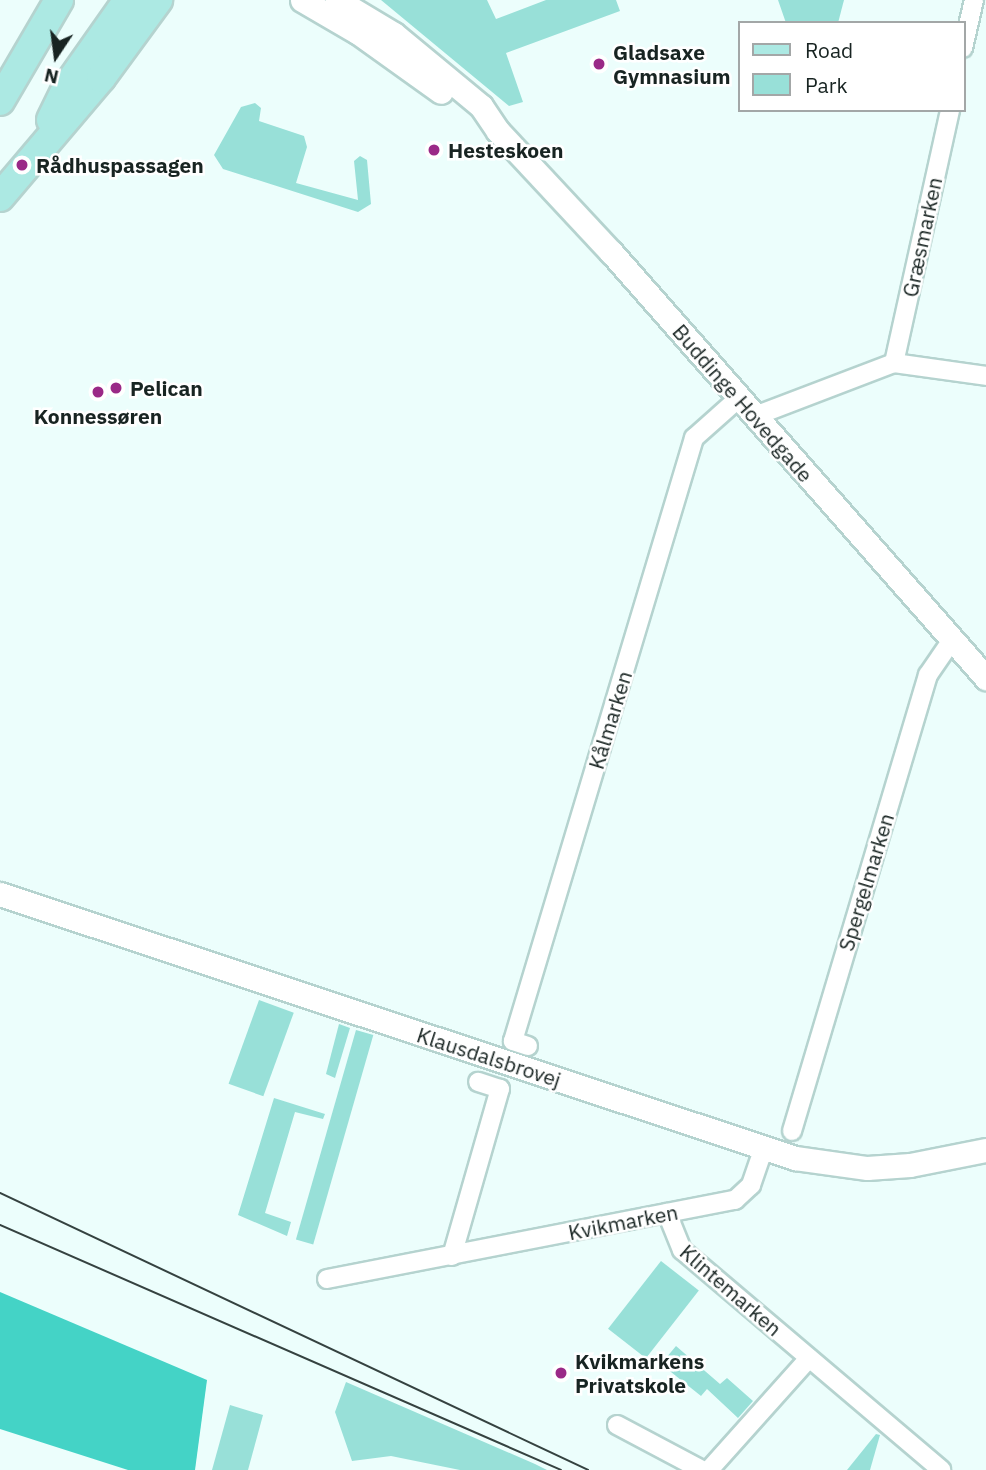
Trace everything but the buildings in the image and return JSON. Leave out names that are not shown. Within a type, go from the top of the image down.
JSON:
[{"type":"main road","points":[[0,101],[59,0]]},
{"type":"main road","points":[[36,151],[68,85],[128,0]]},
{"type":"main road","points":[[0,197],[36,151],[101,78],[158,0]]},
{"type":"street","name":"Buddinge Hovedgade","points":[[302,0],[357,32],[470,117],[498,131]]},
{"type":"street","points":[[965,39],[974,0]]},
{"type":"street","name":"Buddinge Hovedgade","points":[[337,1],[394,34],[481,106],[498,131],[611,252],[986,678]]},
{"type":"street","name":"Græsmarken","points":[[894,363],[950,112]]},
{"type":"street","points":[[755,416],[894,363],[986,376]]},
{"type":"street","name":"Kålmarken","points":[[528,1046],[513,1041],[694,438],[738,399]]},
{"type":"street","name":"Spergelmarken","points":[[792,1131],[928,676],[952,639]]},
{"type":"street","name":"Klausdalsbrovej","points":[[0,894],[763,1150],[867,1168],[909,1166],[986,1150]]},
{"type":"street","points":[[452,1256],[500,1089],[478,1082]]},
{"type":"street","name":"Kvikmarken","points":[[327,1279],[667,1213],[744,1195],[763,1150]]},
{"type":"street","name":"Klintemarken","points":[[667,1213],[682,1250],[941,1470]]},
{"type":"street","points":[[709,1470],[809,1358]]},
{"type":"street","points":[[617,1425],[702,1470]]},
{"type":"green space","points":[[381,0],[487,0],[496,19],[546,0],[616,0],[620,11],[506,53],[523,102],[509,106]]},
{"type":"green space","points":[[778,0],[844,0],[839,21],[785,21]]},
{"type":"green space","points":[[255,103],[261,108],[259,121],[304,136],[307,147],[296,183],[358,200],[354,161],[360,156],[367,160],[371,204],[358,212],[223,169],[214,155],[241,107]]},
{"type":"green space","points":[[259,1000],[294,1013],[263,1096],[229,1084]]},
{"type":"green space","points":[[339,1024],[350,1028],[335,1078],[326,1074]]},
{"type":"green space","points":[[356,1030],[373,1035],[313,1245],[296,1240]]},
{"type":"green space","points":[[274,1098],[325,1114],[323,1119],[295,1112],[265,1213],[291,1222],[287,1236],[238,1215]]},
{"type":"green space","points":[[661,1261],[699,1291],[646,1358],[608,1329]]},
{"type":"green space","points":[[676,1346],[720,1384],[727,1378],[753,1401],[738,1418],[707,1389],[701,1396],[661,1364]]},
{"type":"green space","points":[[346,1382],[547,1470],[460,1470],[391,1456],[352,1461],[335,1412]]},
{"type":"green space","points":[[230,1405],[263,1415],[248,1470],[212,1470]]},
{"type":"green space","points":[[876,1434],[880,1435],[870,1470],[847,1470]]},
{"type":"water","points":[[0,1292],[207,1380],[195,1470],[128,1470],[0,1429]]},
{"type":"tram line","points":[[0,1193],[588,1470]]},
{"type":"tram line","points":[[0,1225],[561,1470]]},
{"type":"place","name":"Gladsaxe Gymnasium","points":[[599,64]]},
{"type":"place","name":"Hesteskoen","points":[[434,150]]},
{"type":"place","name":"Rådhuspassagen","points":[[22,165]]},
{"type":"place","name":"Pelican","points":[[116,388]]},
{"type":"place","name":"Konnessøren","points":[[98,392]]},
{"type":"place","name":"Kvikmarkens Privatskole","points":[[561,1373]]}]
